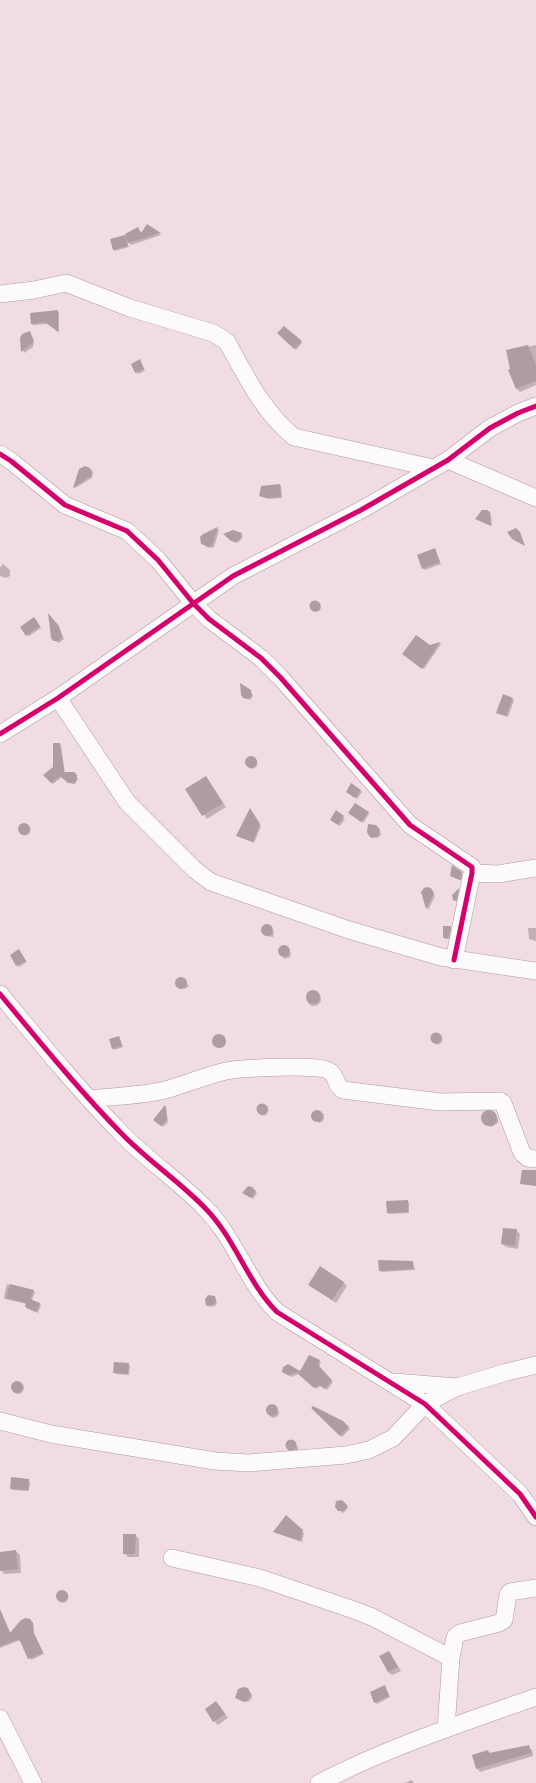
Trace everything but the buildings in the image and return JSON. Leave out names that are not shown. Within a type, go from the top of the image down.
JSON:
[{"type":"street","points":[[0,294],[34,290],[66,283],[130,308],[212,333],[227,342],[261,402],[294,437],[433,468]]},
{"type":"street","points":[[0,734],[58,698],[233,576],[361,510],[448,460],[490,428],[518,413],[536,406]]},
{"type":"street","points":[[0,454],[11,461],[65,505],[127,531],[158,560],[193,603],[209,619],[261,658],[410,825],[472,867],[454,960]]},
{"type":"street","points":[[448,460],[536,498]]},
{"type":"street","points":[[58,698],[127,802],[195,870],[211,882],[349,930],[441,957],[536,971]]},
{"type":"street","points":[[472,873],[498,874],[536,868]]},
{"type":"street","points":[[0,994],[60,1067],[122,1134],[205,1208],[220,1225],[264,1299],[277,1312],[425,1404],[520,1494],[536,1517]]},
{"type":"street","points":[[89,1099],[164,1090],[227,1071],[316,1067],[329,1070],[339,1088],[343,1090],[440,1102],[500,1101],[503,1103],[522,1152],[528,1158],[536,1159]]},
{"type":"street","points":[[0,1421],[51,1434],[215,1461],[248,1463],[346,1455],[369,1450],[393,1438],[425,1404],[457,1387],[536,1365]]},
{"type":"street","points":[[390,1381],[457,1387]]},
{"type":"street","points":[[172,1558],[260,1578],[354,1610],[372,1617],[451,1658]]},
{"type":"street","points":[[446,1729],[451,1658],[455,1637],[460,1633],[499,1623],[504,1620],[510,1592],[536,1588]]},
{"type":"street","points":[[319,1783],[365,1760],[405,1743],[536,1697]]},
{"type":"street","points":[[0,1718],[33,1783]]},
{"type":"cycle path","points":[[0,734],[58,698],[233,576],[361,510],[448,460],[490,428],[518,413],[536,406]]},
{"type":"cycle path","points":[[0,454],[11,461],[65,505],[127,531],[158,560],[193,603],[209,619],[261,658],[280,677],[410,825],[472,867],[454,960]]},
{"type":"cycle path","points":[[0,994],[59,1065],[105,1116],[131,1143],[205,1208],[225,1233],[257,1287],[277,1312],[425,1404],[520,1494],[536,1517]]}]
